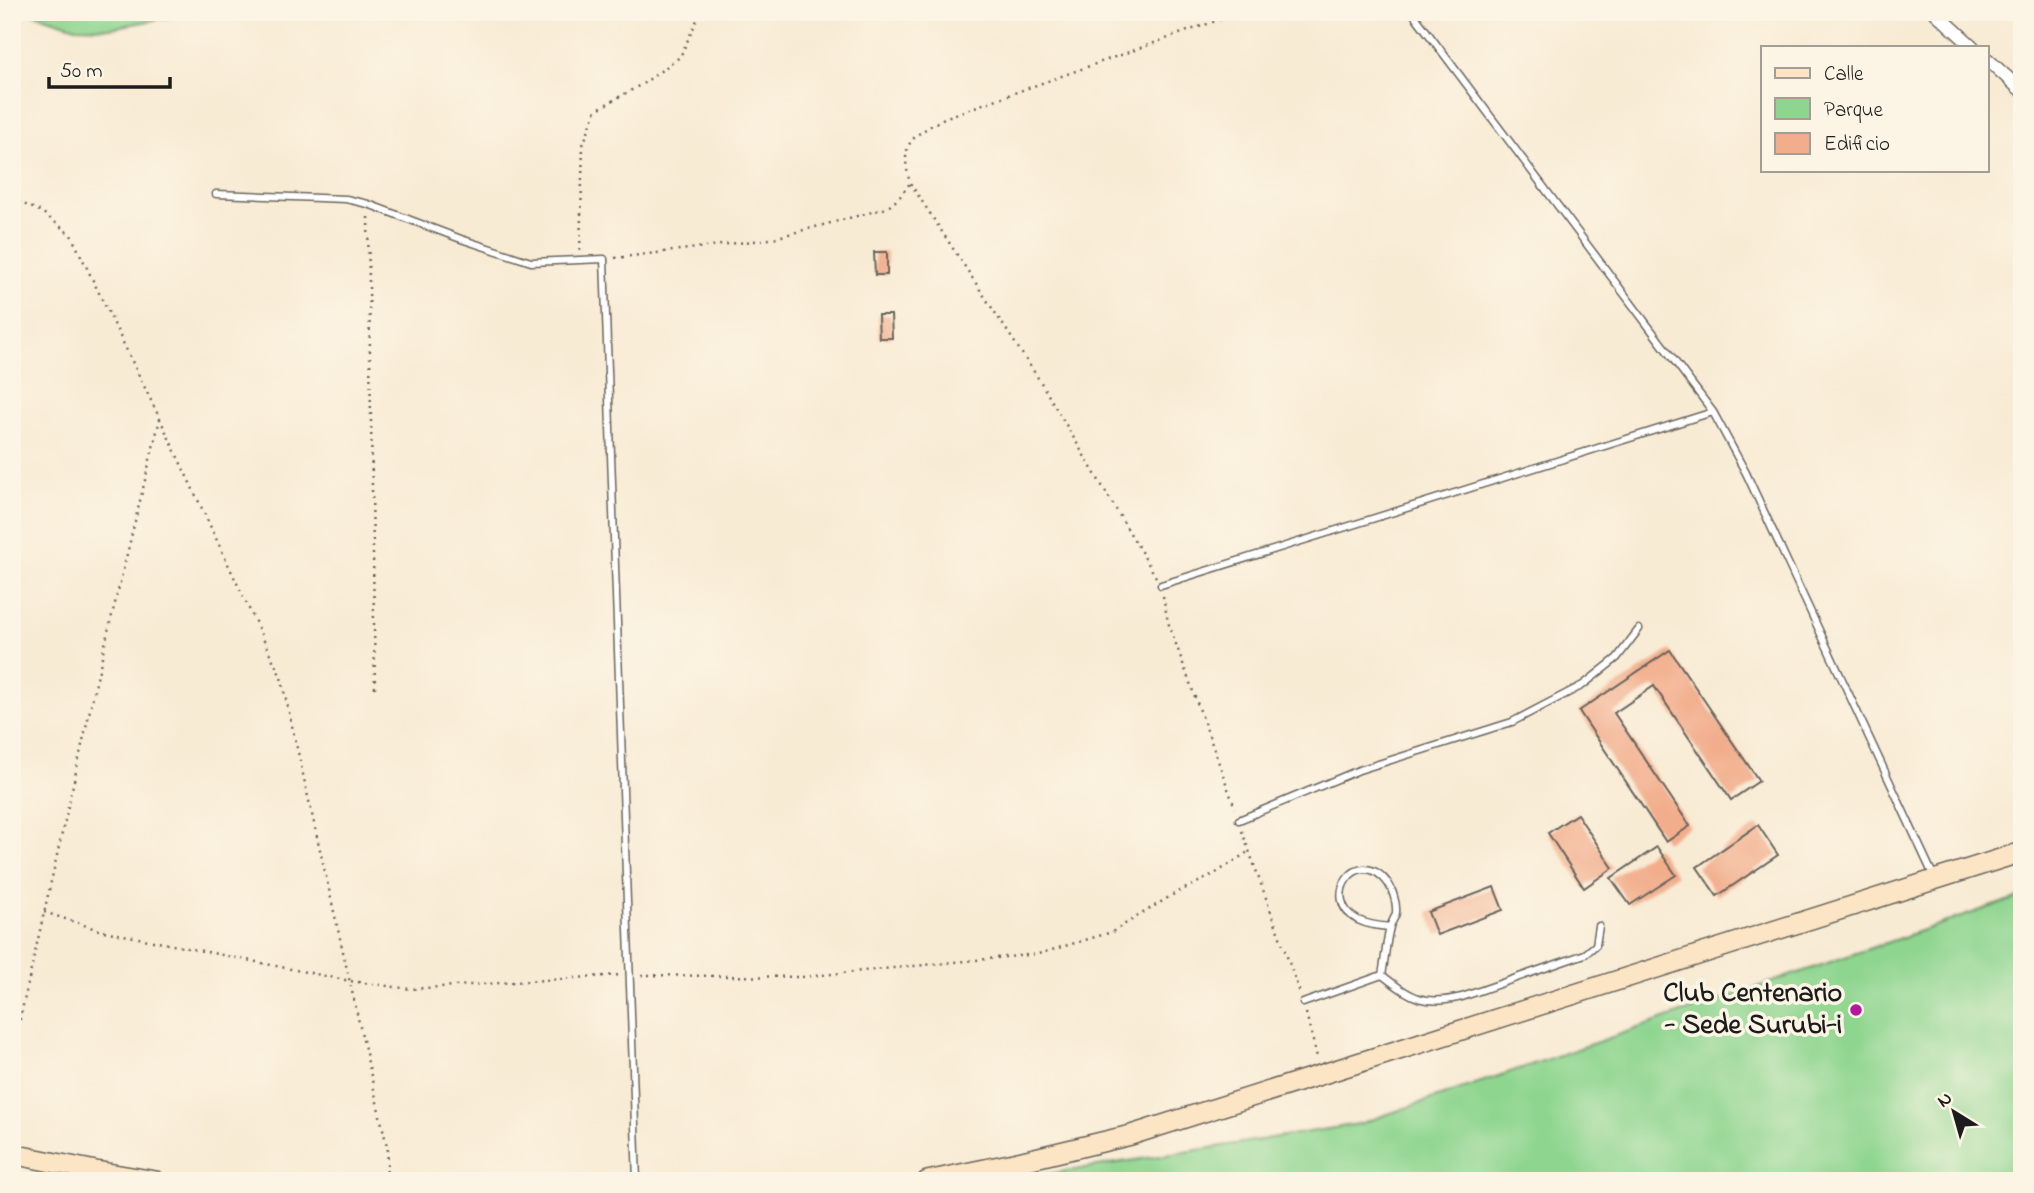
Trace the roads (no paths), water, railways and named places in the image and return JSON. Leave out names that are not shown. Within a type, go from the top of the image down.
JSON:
[{"type":"street","points":[[1935,12],[1972,46]]},
{"type":"street","points":[[1988,60],[2022,91]]},
{"type":"street","points":[[927,1181],[1131,1135],[2022,852]]},
{"type":"street","points":[[12,1154],[156,1181]]},
{"type":"lane","points":[[1412,12],[1713,412],[1746,473],[1934,879]]},
{"type":"lane","points":[[216,194],[346,199],[368,204],[531,262],[604,260],[637,1181]]},
{"type":"lane","points":[[1161,585],[1713,412]]},
{"type":"lane","points":[[1238,820],[1359,770],[1512,722],[1583,685],[1617,658],[1639,629]]},
{"type":"lane","points":[[1382,975],[1390,927],[1396,912],[1390,884],[1378,872],[1357,870],[1348,875],[1341,895],[1345,908],[1356,919],[1371,925],[1390,927]]},
{"type":"lane","points":[[1382,975],[1414,997],[1431,1002],[1443,1001],[1585,954],[1596,945],[1599,926]]},
{"type":"lane","points":[[1303,1003],[1382,975]]},
{"type":"place","name":"Club Centenario - Sede Surubi-i","points":[[1856,1010]]}]
